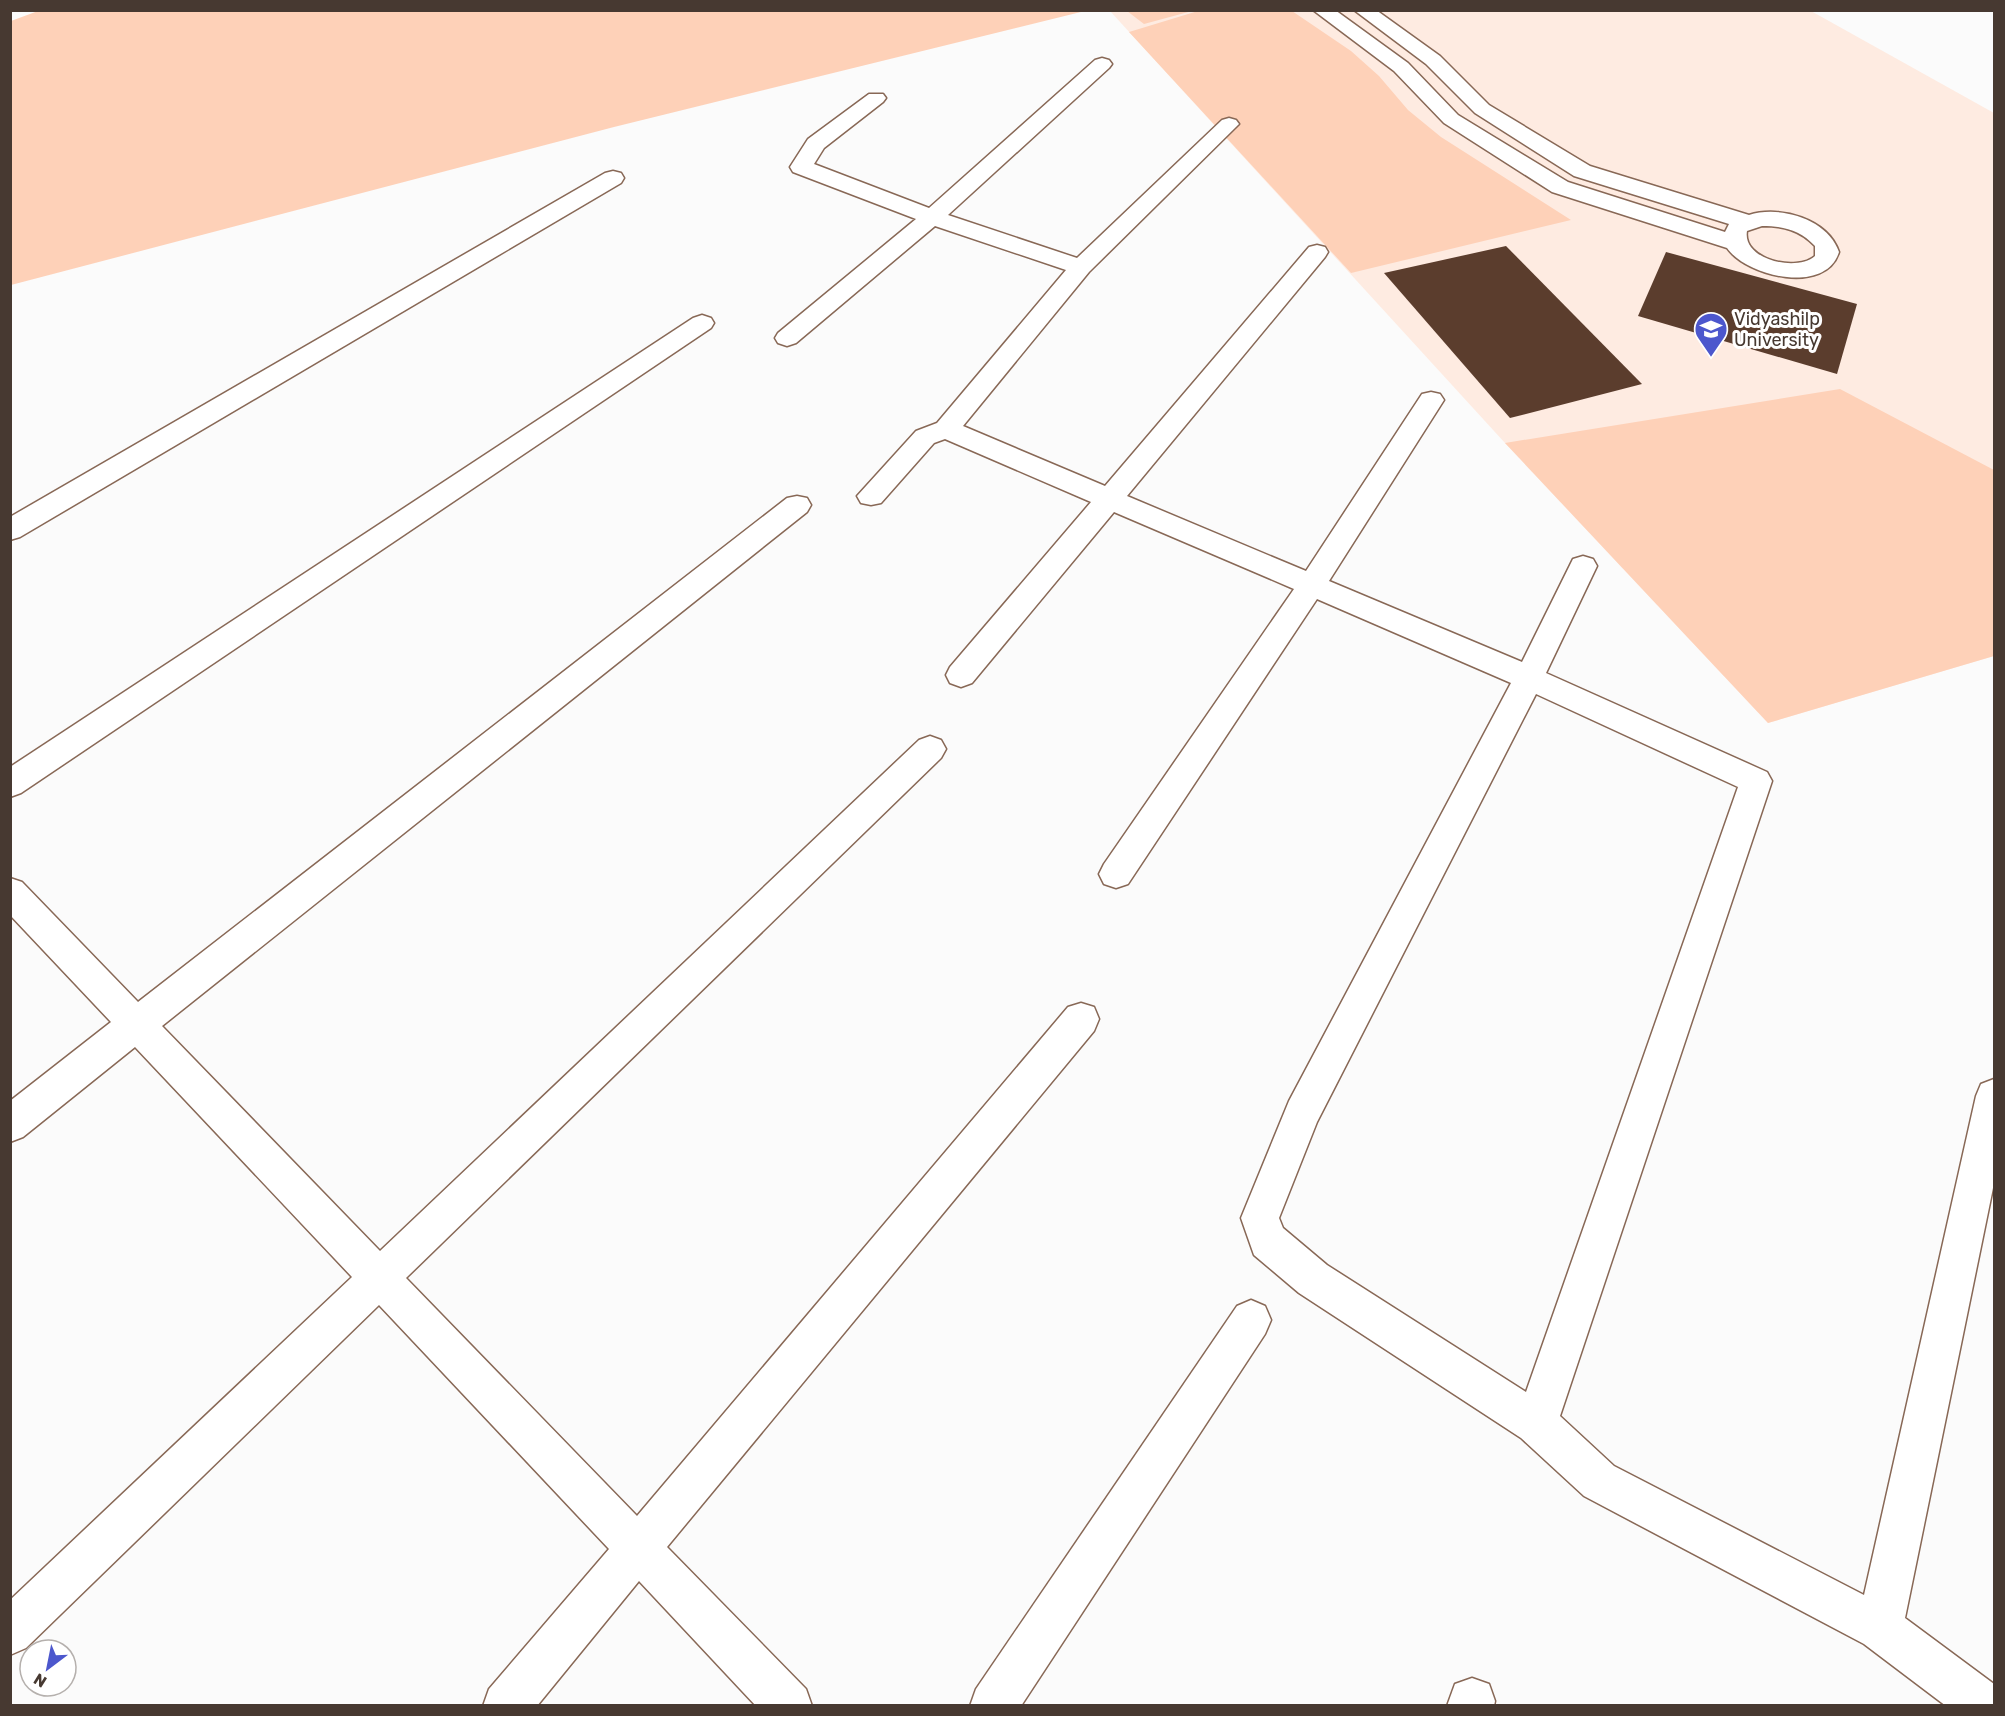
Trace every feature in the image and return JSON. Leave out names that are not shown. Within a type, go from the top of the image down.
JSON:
[{"type":"street","points":[[1322,10],[1401,67],[1451,118],[1560,187],[1735,243],[1753,260],[1784,270],[1815,268],[1824,262],[1828,254],[1825,244],[1806,228],[1775,219],[1747,222],[1738,227],[1734,234],[1735,243]]},
{"type":"street","points":[[1363,10],[1433,60],[1482,109],[1582,171],[1747,222]]},
{"type":"street","points":[[787,338],[932,217],[1102,64]]},
{"type":"street","points":[[876,98],[816,144],[801,167],[932,217],[1081,267]]},
{"type":"street","points":[[871,496],[925,437],[946,429],[1081,267],[1229,124]]},
{"type":"street","points":[[10,530],[613,178]]},
{"type":"street","points":[[961,675],[1317,252]]},
{"type":"street","points":[[10,784],[702,323]]},
{"type":"street","points":[[1116,874],[1311,586],[1431,400]]},
{"type":"street","points":[[946,429],[1107,500],[1529,678],[1756,781],[1536,1423]]},
{"type":"street","points":[[10,1124],[797,504]]},
{"type":"street","points":[[1582,566],[1529,678],[1302,1114],[1260,1218],[1268,1241],[1313,1279],[1536,1423],[1599,1481],[1880,1628],[1985,1706]]},
{"type":"street","points":[[10,1632],[930,749]]},
{"type":"street","points":[[10,892],[789,1706]]},
{"type":"street","points":[[506,1706],[1081,1020]]},
{"type":"street","points":[[1880,1628],[1995,1096]]},
{"type":"street","points":[[993,1706],[1251,1320]]},
{"type":"shaded area","points":[[38,11],[1085,11],[614,127],[11,285],[11,21]]},
{"type":"shaded area","name":"Vidyashilp University","points":[[1110,11],[1811,11],[1994,113],[1994,656],[1768,723],[1505,443]]},
{"type":"shaded area","points":[[1127,11],[1192,11],[1144,24]]},
{"type":"shaded area","points":[[1198,11],[1292,11],[1351,51],[1379,76],[1408,110],[1441,137],[1571,220],[1351,273],[1129,32]]},
{"type":"shaded area","points":[[1840,389],[1994,470],[1994,656],[1768,723],[1505,443]]},
{"type":"building","points":[[1506,246],[1642,384],[1510,418],[1384,273]]},
{"type":"building","points":[[1666,252],[1857,304],[1837,374],[1638,316]]},
{"type":"place","name":"Vidyashilp University","points":[[1711,358]]}]
